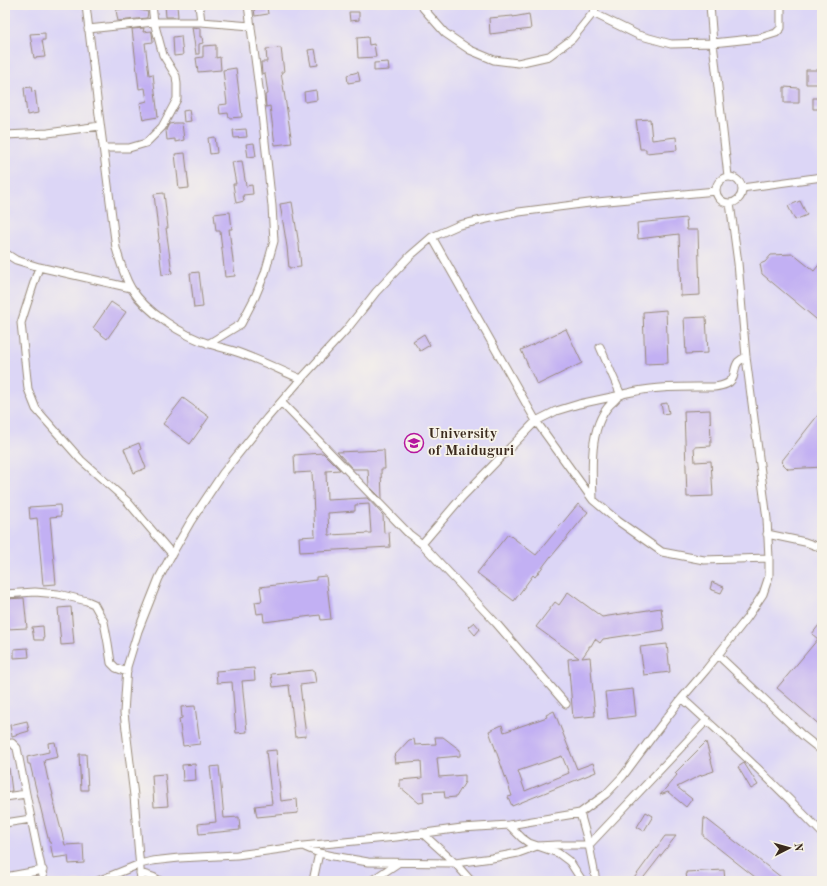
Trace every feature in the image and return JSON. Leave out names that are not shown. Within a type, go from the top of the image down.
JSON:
[{"type":"street","points":[[86,5],[116,248],[131,288],[144,305],[165,321],[190,336],[208,344],[244,354],[301,378]]},
{"type":"street","points":[[104,148],[129,148],[146,143],[162,127],[177,99],[178,84],[176,76],[163,55],[154,22],[152,5]]},
{"type":"street","points":[[199,5],[201,22]]},
{"type":"street","points":[[208,344],[241,324],[265,273],[274,241],[272,206],[262,111],[248,5]]},
{"type":"street","points":[[423,5],[423,8],[445,33],[470,50],[494,60],[518,63],[549,56],[572,39],[593,13],[597,5]]},
{"type":"street","points":[[710,5],[728,176]]},
{"type":"street","points":[[593,13],[638,35],[671,44],[713,43],[760,38],[776,33],[781,28],[781,5]]},
{"type":"street","points":[[88,29],[154,22],[201,22],[251,26]]},
{"type":"street","points":[[5,135],[48,133],[100,126]]},
{"type":"street","points":[[728,176],[737,179],[742,188],[742,194],[735,202],[725,203],[717,196],[716,186],[718,181],[728,176]]},
{"type":"street","points":[[742,188],[822,177]]},
{"type":"street","points":[[160,881],[154,877],[141,877],[134,796],[124,713],[127,672],[138,631],[159,578],[191,521],[223,473],[301,378],[347,329],[376,292],[410,256],[432,237],[459,225],[519,212],[597,202],[716,191]]},
{"type":"street","points":[[98,881],[140,864],[152,861],[237,855],[469,827],[509,825],[580,813],[606,794],[624,776],[682,698],[747,618],[763,594],[769,576],[767,519],[746,357],[738,263],[730,203]]},
{"type":"street","points":[[432,237],[536,422],[593,500],[618,521],[662,552],[704,560],[769,558]]},
{"type":"street","points":[[5,253],[16,260],[39,267],[131,288]]},
{"type":"street","points":[[39,267],[21,323],[28,389],[36,409],[81,460],[127,502],[172,554]]},
{"type":"street","points":[[600,348],[621,395]]},
{"type":"street","points":[[422,544],[462,497],[536,422],[556,411],[579,404],[642,390],[665,387],[721,386],[733,379],[737,363],[746,357]]},
{"type":"street","points":[[593,500],[591,466],[595,435],[605,411],[609,405],[621,395]]},
{"type":"street","points":[[281,402],[409,534],[422,544],[496,623],[566,704]]},
{"type":"street","points":[[767,534],[805,542],[822,548]]},
{"type":"street","points":[[5,594],[35,592],[58,594],[94,604],[104,622],[111,663],[116,668],[127,672]]},
{"type":"street","points":[[718,655],[802,735],[822,751]]},
{"type":"street","points":[[682,698],[707,720],[822,833]]},
{"type":"street","points":[[302,846],[319,853],[368,862],[455,863],[518,853],[537,846],[588,845],[707,720]]},
{"type":"street","points":[[5,744],[12,744],[17,748],[43,870],[44,881]]},
{"type":"street","points":[[5,797],[26,794]]},
{"type":"street","points":[[580,813],[596,881]]},
{"type":"street","points":[[5,823],[31,819]]},
{"type":"street","points":[[509,825],[529,843],[558,853],[570,862],[581,879],[584,881]]},
{"type":"street","points":[[422,833],[455,863],[471,881]]},
{"type":"street","points":[[313,881],[319,853]]},
{"type":"street","points":[[371,881],[398,862]]},
{"type":"street","points":[[5,876],[43,870]]},
{"type":"shaded area","name":"University of Maiduguri","points":[[5,5],[822,5],[822,881],[5,881]]},
{"type":"building","points":[[128,5],[139,5],[140,10],[148,12],[147,18],[118,21],[116,10],[128,8]]},
{"type":"building","points":[[165,5],[177,5],[178,17],[166,17]]},
{"type":"building","points":[[267,7],[268,14],[255,16],[254,9]]},
{"type":"building","points":[[349,12],[359,12],[359,20],[350,21]]},
{"type":"building","points":[[529,14],[531,29],[490,34],[489,18],[513,17]]},
{"type":"building","points":[[192,27],[200,28],[200,37],[202,37],[203,43],[199,44],[199,54],[196,54]]},
{"type":"building","points":[[144,28],[143,32],[151,31],[152,33],[153,42],[145,43],[149,75],[153,74],[158,117],[143,120],[140,103],[147,101],[145,88],[139,89],[132,29]]},
{"type":"building","points":[[45,33],[45,40],[42,40],[45,57],[34,58],[30,34]]},
{"type":"building","points":[[181,36],[183,55],[174,56],[173,37]]},
{"type":"building","points":[[368,37],[369,45],[374,44],[376,57],[358,58],[357,38]]},
{"type":"building","points":[[216,45],[216,58],[220,57],[221,70],[198,72],[196,58],[203,57],[203,46]]},
{"type":"building","points":[[281,48],[284,72],[281,72],[292,143],[275,145],[270,106],[266,107],[265,95],[268,94],[265,73],[262,74],[261,62],[267,62],[266,49]]},
{"type":"building","points":[[315,49],[318,65],[311,66],[308,50]]},
{"type":"building","points":[[388,62],[389,70],[374,71],[374,63]]},
{"type":"building","points":[[236,68],[242,117],[229,118],[228,113],[220,114],[219,105],[227,104],[223,70]]},
{"type":"building","points":[[806,70],[819,70],[819,84],[806,84]]},
{"type":"building","points":[[358,72],[360,81],[348,83],[347,75]]},
{"type":"building","points":[[31,87],[32,92],[35,91],[38,113],[27,115],[24,88]]},
{"type":"building","points":[[784,87],[799,88],[799,103],[784,103]]},
{"type":"building","points":[[316,90],[317,100],[305,102],[304,92]]},
{"type":"building","points":[[813,98],[822,98],[822,109],[813,109]]},
{"type":"building","points":[[189,110],[191,121],[184,122],[183,111]]},
{"type":"building","points":[[650,119],[652,140],[676,137],[677,150],[646,153],[646,149],[640,149],[636,120]]},
{"type":"building","points":[[182,123],[184,140],[175,142],[175,139],[167,140],[166,130],[169,124]]},
{"type":"building","points":[[246,129],[247,137],[234,138],[233,130]]},
{"type":"building","points":[[215,137],[217,153],[210,154],[208,138]]},
{"type":"building","points":[[254,143],[256,156],[248,157],[246,144]]},
{"type":"building","points":[[185,153],[189,188],[179,189],[175,154]]},
{"type":"building","points":[[242,161],[246,186],[252,185],[253,194],[243,195],[244,201],[236,203],[233,184],[236,184],[232,162]]},
{"type":"building","points":[[164,193],[168,228],[166,228],[172,273],[162,275],[154,194]]},
{"type":"building","points":[[800,201],[807,215],[795,220],[788,206]]},
{"type":"building","points":[[292,202],[301,267],[289,268],[280,204]]},
{"type":"building","points":[[230,212],[232,229],[229,229],[235,276],[225,277],[220,231],[216,231],[214,214]]},
{"type":"building","points":[[686,218],[687,230],[698,230],[700,295],[681,296],[679,234],[638,239],[637,223]]},
{"type":"building","points":[[793,254],[814,271],[822,261],[822,324],[762,274],[760,264],[765,262],[771,255]]},
{"type":"building","points":[[199,272],[203,307],[194,308],[190,273]]},
{"type":"building","points":[[111,302],[126,312],[107,339],[93,328]]},
{"type":"building","points":[[666,310],[668,363],[645,364],[643,312]]},
{"type":"building","points":[[706,317],[708,353],[686,354],[684,318]]},
{"type":"building","points":[[566,329],[582,363],[537,385],[521,350]]},
{"type":"building","points":[[424,334],[430,345],[420,351],[413,341]]},
{"type":"building","points":[[183,398],[209,417],[190,444],[163,424]]},
{"type":"building","points":[[667,403],[669,413],[663,414],[661,404]]},
{"type":"building","points":[[710,410],[711,446],[694,447],[695,462],[711,461],[713,496],[687,497],[684,411]]},
{"type":"building","points":[[822,410],[822,467],[788,469],[781,462]]},
{"type":"building","points":[[139,443],[141,449],[139,450],[146,468],[134,473],[124,449]]},
{"type":"building","points":[[384,450],[385,469],[381,469],[382,499],[369,486],[368,469],[353,469],[337,452]]},
{"type":"building","points":[[323,453],[340,470],[326,471],[327,500],[367,498],[383,515],[384,533],[389,532],[390,547],[300,552],[299,537],[315,536],[312,472],[295,473],[294,455]],"holes":[[[369,504],[371,533],[329,535],[328,513],[355,511],[355,505]]]},
{"type":"building","points":[[578,504],[588,512],[535,577],[533,575],[514,601],[477,573],[508,534],[536,555]]},
{"type":"building","points":[[60,505],[61,516],[50,517],[56,584],[43,585],[37,518],[30,519],[29,507]]},
{"type":"building","points":[[326,576],[331,619],[321,620],[320,615],[264,622],[263,613],[257,614],[255,602],[262,601],[260,587],[316,580],[316,577]]},
{"type":"building","points":[[712,582],[724,587],[721,593],[710,589]]},
{"type":"building","points":[[568,592],[602,617],[661,608],[664,630],[603,639],[600,643],[595,639],[591,646],[589,646],[582,658],[590,657],[595,716],[573,718],[568,659],[579,658],[536,627],[555,602],[559,605]]},
{"type":"building","points":[[24,598],[27,628],[7,629],[5,599]]},
{"type":"building","points":[[71,607],[74,644],[61,645],[58,608]]},
{"type":"building","points":[[822,621],[822,727],[777,688],[818,639],[812,634]]},
{"type":"building","points":[[474,622],[480,629],[475,635],[468,627]]},
{"type":"building","points":[[43,626],[44,640],[34,640],[32,627]]},
{"type":"building","points":[[667,644],[670,672],[644,675],[640,647]]},
{"type":"building","points":[[28,648],[29,657],[14,658],[14,649]]},
{"type":"building","points":[[254,668],[255,680],[242,681],[247,732],[236,733],[232,682],[217,683],[216,671]]},
{"type":"building","points":[[314,670],[316,683],[300,685],[306,736],[295,737],[289,685],[273,687],[271,674]]},
{"type":"building","points":[[633,689],[636,716],[608,719],[605,692]]},
{"type":"building","points":[[195,706],[200,744],[183,746],[179,719],[182,718],[181,707]]},
{"type":"building","points":[[554,711],[577,769],[593,763],[596,772],[512,806],[508,797],[512,796],[489,731],[502,725],[504,732],[547,717],[546,715]],"holes":[[[562,756],[569,773],[525,791],[518,771]]]},
{"type":"building","points":[[27,721],[29,731],[12,736],[10,725]]},
{"type":"building","points":[[435,737],[443,737],[460,750],[460,756],[437,758],[439,777],[465,775],[465,782],[456,797],[445,798],[444,791],[423,792],[424,802],[419,803],[400,787],[400,780],[422,778],[421,761],[395,763],[394,756],[409,740],[414,739],[415,745],[436,744]]},
{"type":"building","points":[[55,742],[58,757],[44,761],[48,780],[65,845],[83,844],[84,863],[69,864],[68,856],[53,858],[30,764],[28,764],[27,757],[49,752],[48,743]]},
{"type":"building","points":[[706,742],[714,771],[699,776],[677,787],[692,799],[686,807],[668,792],[660,795],[677,775],[675,773]]},
{"type":"building","points":[[276,750],[281,801],[297,799],[298,813],[257,817],[255,806],[272,804],[266,751]]},
{"type":"building","points":[[79,754],[86,754],[88,790],[81,790]]},
{"type":"building","points":[[744,763],[758,785],[751,789],[738,767]]},
{"type":"building","points":[[195,764],[196,780],[183,781],[182,765]]},
{"type":"building","points":[[219,766],[224,818],[239,817],[240,830],[199,834],[198,824],[216,822],[210,767]]},
{"type":"building","points":[[9,768],[12,791],[5,792],[5,769]]},
{"type":"building","points":[[165,774],[168,806],[154,807],[152,775]]},
{"type":"building","points":[[646,812],[653,816],[644,831],[637,827]]},
{"type":"building","points":[[704,817],[786,881],[760,881],[703,836]]},
{"type":"building","points":[[665,836],[676,836],[641,881],[632,881]]},
{"type":"building","points":[[724,870],[725,881],[687,881],[686,872]]},
{"type":"place","name":"University of Maiduguri","points":[[414,443]]}]
